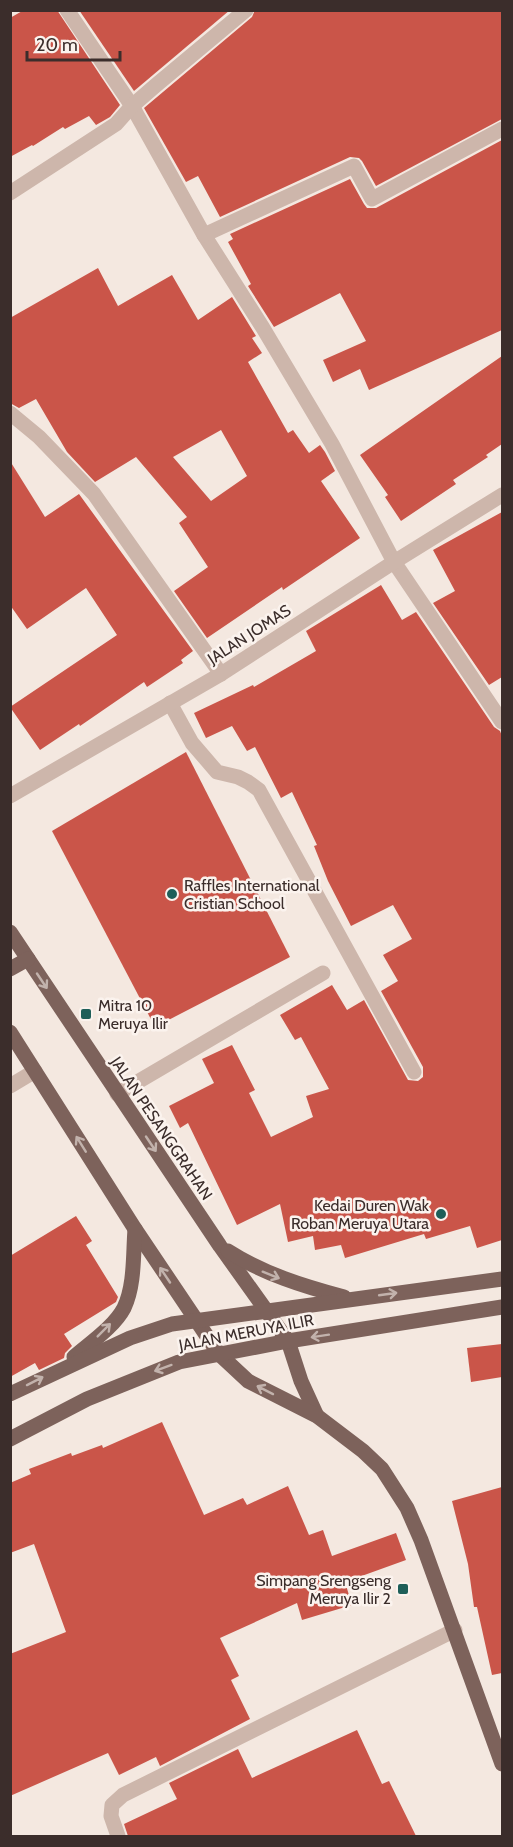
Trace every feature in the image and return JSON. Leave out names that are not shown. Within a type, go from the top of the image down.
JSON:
[{"type":"main road","name":"JALAN PESANGGRAHAN","points":[[10,932],[220,1246],[288,1341],[301,1381],[317,1416]]},
{"type":"main road","points":[[10,969],[28,959]]},
{"type":"main road","points":[[10,1032],[135,1229],[219,1354],[248,1381],[317,1416],[363,1451],[382,1469],[407,1509],[455,1630],[502,1764]]},
{"type":"main road","points":[[60,1369],[104,1331],[123,1309],[130,1288],[135,1229]]},
{"type":"main road","points":[[220,1246],[269,1274],[351,1299]]},
{"type":"main road","name":"JALAN MERUYA ILIR","points":[[10,1394],[130,1338],[172,1324],[502,1279]]},
{"type":"main road","name":"JALAN MERUYA ILIR","points":[[10,1438],[87,1399],[179,1362],[288,1341],[502,1307]]},
{"type":"street","points":[[67,10],[132,106],[204,235],[332,444],[394,562],[502,722]]},
{"type":"street","points":[[10,193],[106,132],[132,106],[246,10]]},
{"type":"street","points":[[204,235],[354,166],[372,199],[502,129]]},
{"type":"street","points":[[10,413],[39,437],[94,494],[221,674]]},
{"type":"street","name":"JALAN JOMAS","points":[[10,796],[221,674],[502,495]]},
{"type":"street","points":[[170,703],[192,743],[218,772],[238,777],[259,790],[414,1071]]},
{"type":"street","points":[[117,1094],[323,973]]},
{"type":"street","points":[[10,1086],[35,1071]]},
{"type":"street","points":[[118,1836],[111,1816],[112,1805],[123,1795],[455,1630]]},
{"type":"building","points":[[24,10],[57,10],[120,105],[110,117],[96,125],[89,116],[65,129],[63,127],[10,157],[10,18]]},
{"type":"building","points":[[79,10],[230,10],[134,91]]},
{"type":"building","points":[[255,10],[502,10],[502,119],[376,186],[362,161],[359,158],[350,157],[220,217],[198,176],[186,182],[144,108],[252,17]]},
{"type":"building","points":[[502,140],[502,330],[369,390],[360,369],[333,382],[323,360],[366,341],[340,293],[274,327],[248,286],[251,284],[228,242],[233,239],[230,234],[350,179],[367,208],[376,208]]},
{"type":"building","points":[[98,268],[118,306],[172,275],[198,320],[232,297],[256,336],[252,338],[262,353],[248,362],[288,433],[293,430],[309,453],[320,445],[325,452],[335,471],[321,481],[360,538],[207,638],[174,591],[208,567],[179,523],[187,517],[136,457],[95,482],[67,452],[36,399],[19,408],[10,403],[10,318]],"holes":[[[221,430],[247,476],[211,501],[173,457]]]},
{"type":"building","points":[[502,356],[502,444],[486,455],[488,457],[453,480],[456,484],[401,521],[385,497],[388,495],[360,455]]},
{"type":"building","points":[[10,461],[45,517],[79,494],[193,651],[181,660],[183,663],[147,687],[144,682],[80,726],[79,724],[40,750],[10,707],[117,635],[86,588],[27,629],[10,605]]},
{"type":"building","points":[[502,512],[502,677],[489,685],[433,603],[455,591],[433,550]]},
{"type":"building","points":[[381,585],[402,620],[416,612],[502,736],[502,1240],[477,1248],[470,1226],[426,1239],[424,1234],[345,1258],[341,1245],[315,1250],[313,1236],[288,1242],[280,1204],[237,1225],[188,1123],[180,1128],[169,1106],[214,1083],[202,1059],[232,1045],[255,1090],[249,1093],[271,1137],[313,1117],[306,1096],[329,1089],[301,1037],[295,1040],[280,1015],[332,985],[347,1010],[364,1000],[408,1080],[418,1081],[423,1077],[423,1067],[381,991],[398,981],[383,955],[412,939],[393,905],[351,926],[328,881],[314,846],[317,845],[292,792],[281,798],[255,747],[247,751],[232,726],[206,738],[194,713],[253,685],[254,687],[316,651],[306,631]]},
{"type":"building","name":"Raffles International Cristian School","points":[[186,752],[290,957],[155,1027],[52,831]]},
{"type":"building","points":[[76,1216],[92,1241],[86,1245],[118,1297],[116,1302],[64,1334],[72,1346],[65,1353],[64,1358],[39,1370],[35,1363],[10,1377],[10,1256]]},
{"type":"building","points":[[502,1344],[502,1377],[471,1382],[467,1348]]},
{"type":"building","points":[[162,1422],[204,1515],[243,1498],[247,1505],[288,1486],[309,1535],[323,1530],[332,1556],[396,1533],[406,1560],[345,1582],[352,1605],[302,1620],[297,1603],[220,1638],[239,1676],[231,1680],[250,1719],[160,1766],[156,1757],[119,1775],[108,1753],[10,1796],[10,1654],[66,1632],[34,1544],[10,1553],[10,1483],[31,1474],[29,1469],[71,1453],[72,1456],[102,1445],[103,1448]]},
{"type":"building","points":[[502,1487],[502,1673],[492,1675],[477,1607],[474,1607],[468,1564],[452,1501]]},
{"type":"building","points":[[357,1730],[382,1784],[389,1781],[416,1836],[128,1836],[124,1824],[177,1799],[169,1783],[238,1749],[252,1778]]},
{"type":"place","name":"Raffles International Cristian School","points":[[172,894]]},
{"type":"place","name":"Mitra 10 Meruya Ilir","points":[[86,1014]]},
{"type":"place","name":"Kedai Duren Wak Roban Meruya Utara","points":[[441,1214]]},
{"type":"place","name":"Simpang Srengseng Meruya Ilir 2","points":[[403,1589]]}]
